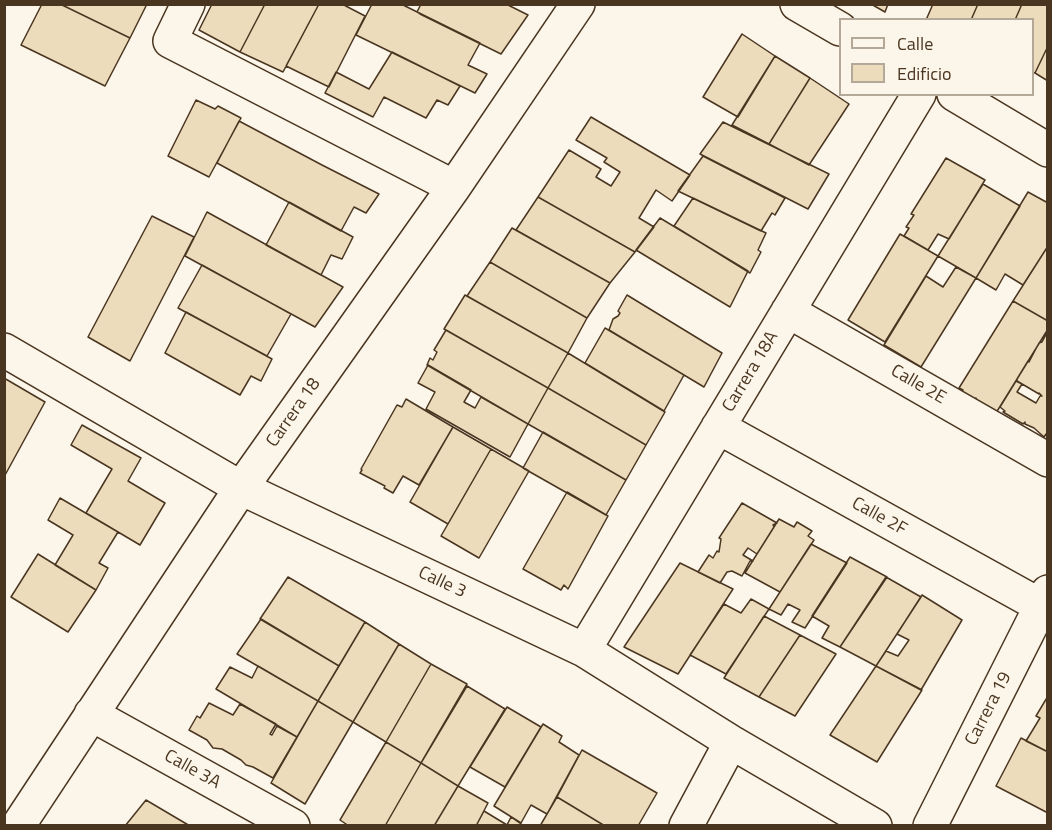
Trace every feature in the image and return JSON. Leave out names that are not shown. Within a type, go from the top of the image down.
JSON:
[{"type":"street","points":[[188,4],[170,40],[454,187]]},
{"type":"street","name":"Carrera 18","points":[[18,825],[241,488],[454,187],[578,4]]},
{"type":"street","points":[[797,4],[839,28]]},
{"type":"street","name":"Carrera 18A","points":[[584,650],[917,96]]},
{"type":"street","points":[[957,96],[1047,150]]},
{"type":"street","name":"Calle 2E","points":[[788,310],[1047,460]]},
{"type":"street","name":"Calle 3","points":[[4,350],[241,488],[584,650],[731,742],[875,825]]},
{"type":"street","name":"Calle 2F","points":[[718,428],[1044,599]]},
{"type":"street","name":"Carrera 19","points":[[930,825],[1044,599]]},
{"type":"street","name":"Calle 3A","points":[[91,714],[293,825]]},
{"type":"street","points":[[686,825],[731,742]]},
{"type":"building","points":[[42,4],[60,4],[130,38],[105,86],[21,45]]},
{"type":"building","points":[[60,4],[147,4],[130,38]]},
{"type":"building","points":[[212,4],[265,4],[240,52],[199,30]]},
{"type":"building","points":[[265,4],[319,4],[283,72],[240,52]]},
{"type":"building","points":[[319,4],[342,4],[365,16],[329,87],[286,66]]},
{"type":"building","points":[[372,4],[401,4],[480,43],[468,65],[487,74],[475,93],[356,35]]},
{"type":"building","points":[[421,4],[506,4],[528,15],[501,54],[420,14],[417,12]]},
{"type":"building","points":[[871,4],[888,4],[885,12]]},
{"type":"building","points":[[933,4],[978,4],[972,18],[927,18]]},
{"type":"building","points":[[978,4],[1022,4],[1016,18],[972,18]]},
{"type":"building","points":[[1022,4],[1048,4],[1048,46],[1035,73],[1034,18],[1016,18]]},
{"type":"building","points":[[742,34],[775,56],[738,117],[703,97]]},
{"type":"building","points":[[1048,46],[1048,81],[1035,73]]},
{"type":"building","points":[[392,52],[460,86],[448,105],[437,100],[426,118],[384,97],[373,117],[325,93],[336,72],[369,89]]},
{"type":"building","points":[[775,56],[810,78],[769,144],[732,125]]},
{"type":"building","points":[[810,78],[849,104],[809,165],[769,144]]},
{"type":"building","points":[[196,100],[215,109],[218,106],[241,118],[209,177],[168,156]]},
{"type":"building","points":[[591,117],[690,175],[672,201],[656,190],[639,218],[654,227],[635,252],[538,197],[569,150],[601,169],[596,177],[611,186],[620,172],[604,162],[607,158],[576,140]]},
{"type":"building","points":[[239,121],[379,194],[366,213],[354,207],[341,231],[217,163]]},
{"type":"building","points":[[723,122],[829,174],[808,209],[700,154]]},
{"type":"building","points":[[703,156],[785,198],[775,215],[772,213],[761,231],[678,191]]},
{"type":"building","points":[[946,158],[985,180],[949,239],[938,234],[928,250],[904,236],[909,228],[906,227],[914,215],[911,214]]},
{"type":"building","points":[[983,184],[1020,206],[976,278],[938,256]]},
{"type":"building","points":[[1028,192],[1048,203],[1048,246],[1023,285],[1005,274],[996,290],[976,278]]},
{"type":"building","points":[[538,197],[635,252],[610,283],[516,230]]},
{"type":"building","points":[[693,198],[766,233],[758,250],[761,252],[750,273],[674,226]]},
{"type":"building","points":[[289,202],[353,237],[342,259],[331,255],[321,275],[266,245]]},
{"type":"building","points":[[207,212],[343,287],[315,327],[185,256]]},
{"type":"building","points":[[152,216],[194,237],[130,361],[88,337]]},
{"type":"building","points":[[660,218],[748,271],[730,307],[636,250]]},
{"type":"building","points":[[512,228],[610,283],[587,318],[490,262]]},
{"type":"building","points":[[900,234],[938,256],[885,342],[848,320]]},
{"type":"building","points":[[1048,246],[1048,321],[1013,301]]},
{"type":"building","points":[[490,262],[587,318],[568,353],[467,296]]},
{"type":"building","points":[[202,265],[291,314],[267,356],[178,308]]},
{"type":"building","points":[[956,267],[976,278],[921,367],[884,345],[926,276],[943,287]]},
{"type":"building","points":[[465,295],[568,353],[548,388],[444,329]]},
{"type":"building","points":[[627,295],[722,353],[704,387],[609,330],[613,319],[620,313],[618,311]]},
{"type":"building","points":[[1013,301],[1048,321],[1048,329],[996,413],[976,401],[976,398],[974,401],[961,393],[963,390],[959,388]]},
{"type":"building","points":[[186,312],[272,359],[261,381],[251,376],[240,395],[165,353]]},
{"type":"building","points":[[605,328],[684,375],[664,411],[585,363]]},
{"type":"building","points":[[446,330],[548,388],[528,424],[427,365],[430,358],[433,360],[437,352],[434,350]]},
{"type":"building","points":[[1048,331],[1048,437],[1046,434],[1044,437],[1025,422],[1023,424],[1003,412],[1005,411],[1000,407],[1016,381],[1022,384],[1017,392],[1036,403],[1042,396],[1017,379]]},
{"type":"building","points":[[568,353],[665,412],[646,445],[548,388]]},
{"type":"building","points":[[428,365],[471,390],[464,402],[475,408],[481,397],[528,424],[510,457],[426,409],[435,392],[418,383]]},
{"type":"building","points":[[4,378],[45,402],[4,477]]},
{"type":"building","points":[[548,388],[646,445],[626,480],[528,424]]},
{"type":"building","points":[[406,399],[453,427],[419,485],[403,476],[393,493],[384,488],[385,486],[360,473],[397,405],[402,407]]},
{"type":"building","points":[[82,425],[141,458],[128,481],[165,503],[140,545],[86,513],[112,469],[71,445]]},
{"type":"building","points":[[453,427],[491,449],[448,524],[410,502]]},
{"type":"building","points":[[543,432],[626,480],[606,515],[523,468]]},
{"type":"building","points":[[491,449],[529,471],[479,558],[441,536]]},
{"type":"building","points":[[567,492],[608,516],[568,589],[564,585],[561,590],[523,569]]},
{"type":"building","points":[[60,498],[118,532],[99,563],[108,568],[96,590],[55,565],[73,535],[48,520]]},
{"type":"building","points":[[742,503],[777,523],[773,525],[774,527],[757,554],[748,548],[743,555],[753,561],[750,561],[742,576],[732,571],[727,572],[720,583],[698,572],[709,555],[713,558],[717,551],[719,552],[721,539],[719,538]]},
{"type":"building","points":[[779,519],[794,527],[797,522],[812,531],[808,536],[814,540],[780,592],[745,573]]},
{"type":"building","points":[[811,544],[847,563],[805,628],[792,622],[800,610],[788,604],[781,615],[769,609]]},
{"type":"building","points":[[38,554],[96,590],[68,632],[11,597]]},
{"type":"building","points":[[850,557],[887,577],[840,647],[822,638],[829,626],[812,616]]},
{"type":"building","points":[[680,563],[733,589],[678,674],[624,647]]},
{"type":"building","points":[[288,577],[365,622],[339,666],[260,619]]},
{"type":"building","points":[[886,577],[921,597],[876,666],[840,647]]},
{"type":"building","points":[[922,595],[962,620],[921,690],[876,666],[886,651],[898,656],[909,640],[897,634]]},
{"type":"building","points":[[751,599],[769,609],[726,674],[690,655],[724,604],[741,613]]},
{"type":"building","points":[[764,616],[800,635],[759,697],[724,678]]},
{"type":"building","points":[[261,619],[339,666],[318,701],[237,654]]},
{"type":"building","points":[[365,622],[399,644],[353,722],[318,701]]},
{"type":"building","points":[[800,635],[836,654],[795,716],[759,697]]},
{"type":"building","points":[[399,644],[431,664],[386,742],[353,722]]},
{"type":"building","points":[[431,664],[467,684],[421,763],[386,742]]},
{"type":"building","points":[[258,666],[318,701],[297,737],[216,689],[230,667],[252,678]]},
{"type":"building","points":[[876,666],[922,690],[877,762],[830,735]]},
{"type":"building","points":[[467,686],[505,709],[458,786],[421,763]]},
{"type":"building","points":[[1048,696],[1048,752],[1026,741],[1040,718],[1036,716]]},
{"type":"building","points":[[318,701],[353,722],[305,804],[271,783]]},
{"type":"building","points":[[209,703],[233,715],[240,704],[276,724],[270,734],[272,735],[277,726],[297,737],[273,778],[246,765],[222,749],[213,748],[207,740],[189,730],[197,716],[200,718]]},
{"type":"building","points":[[507,707],[541,727],[505,787],[470,767]]},
{"type":"building","points":[[543,724],[562,736],[559,742],[579,755],[547,814],[531,805],[521,823],[494,806]]},
{"type":"building","points":[[1021,738],[1048,752],[1048,813],[996,786]]},
{"type":"building","points":[[386,742],[421,763],[385,826],[349,826],[340,820]]},
{"type":"building","points":[[582,750],[657,793],[638,826],[605,826],[557,797]]},
{"type":"building","points":[[421,763],[458,786],[434,826],[385,826]]},
{"type":"building","points":[[458,786],[488,803],[476,826],[434,826]]},
{"type":"building","points":[[557,797],[572,806],[605,826],[540,826]]},
{"type":"building","points":[[146,800],[190,826],[125,826]]},
{"type":"building","points":[[484,811],[507,825],[511,817],[524,826],[476,826]]}]
